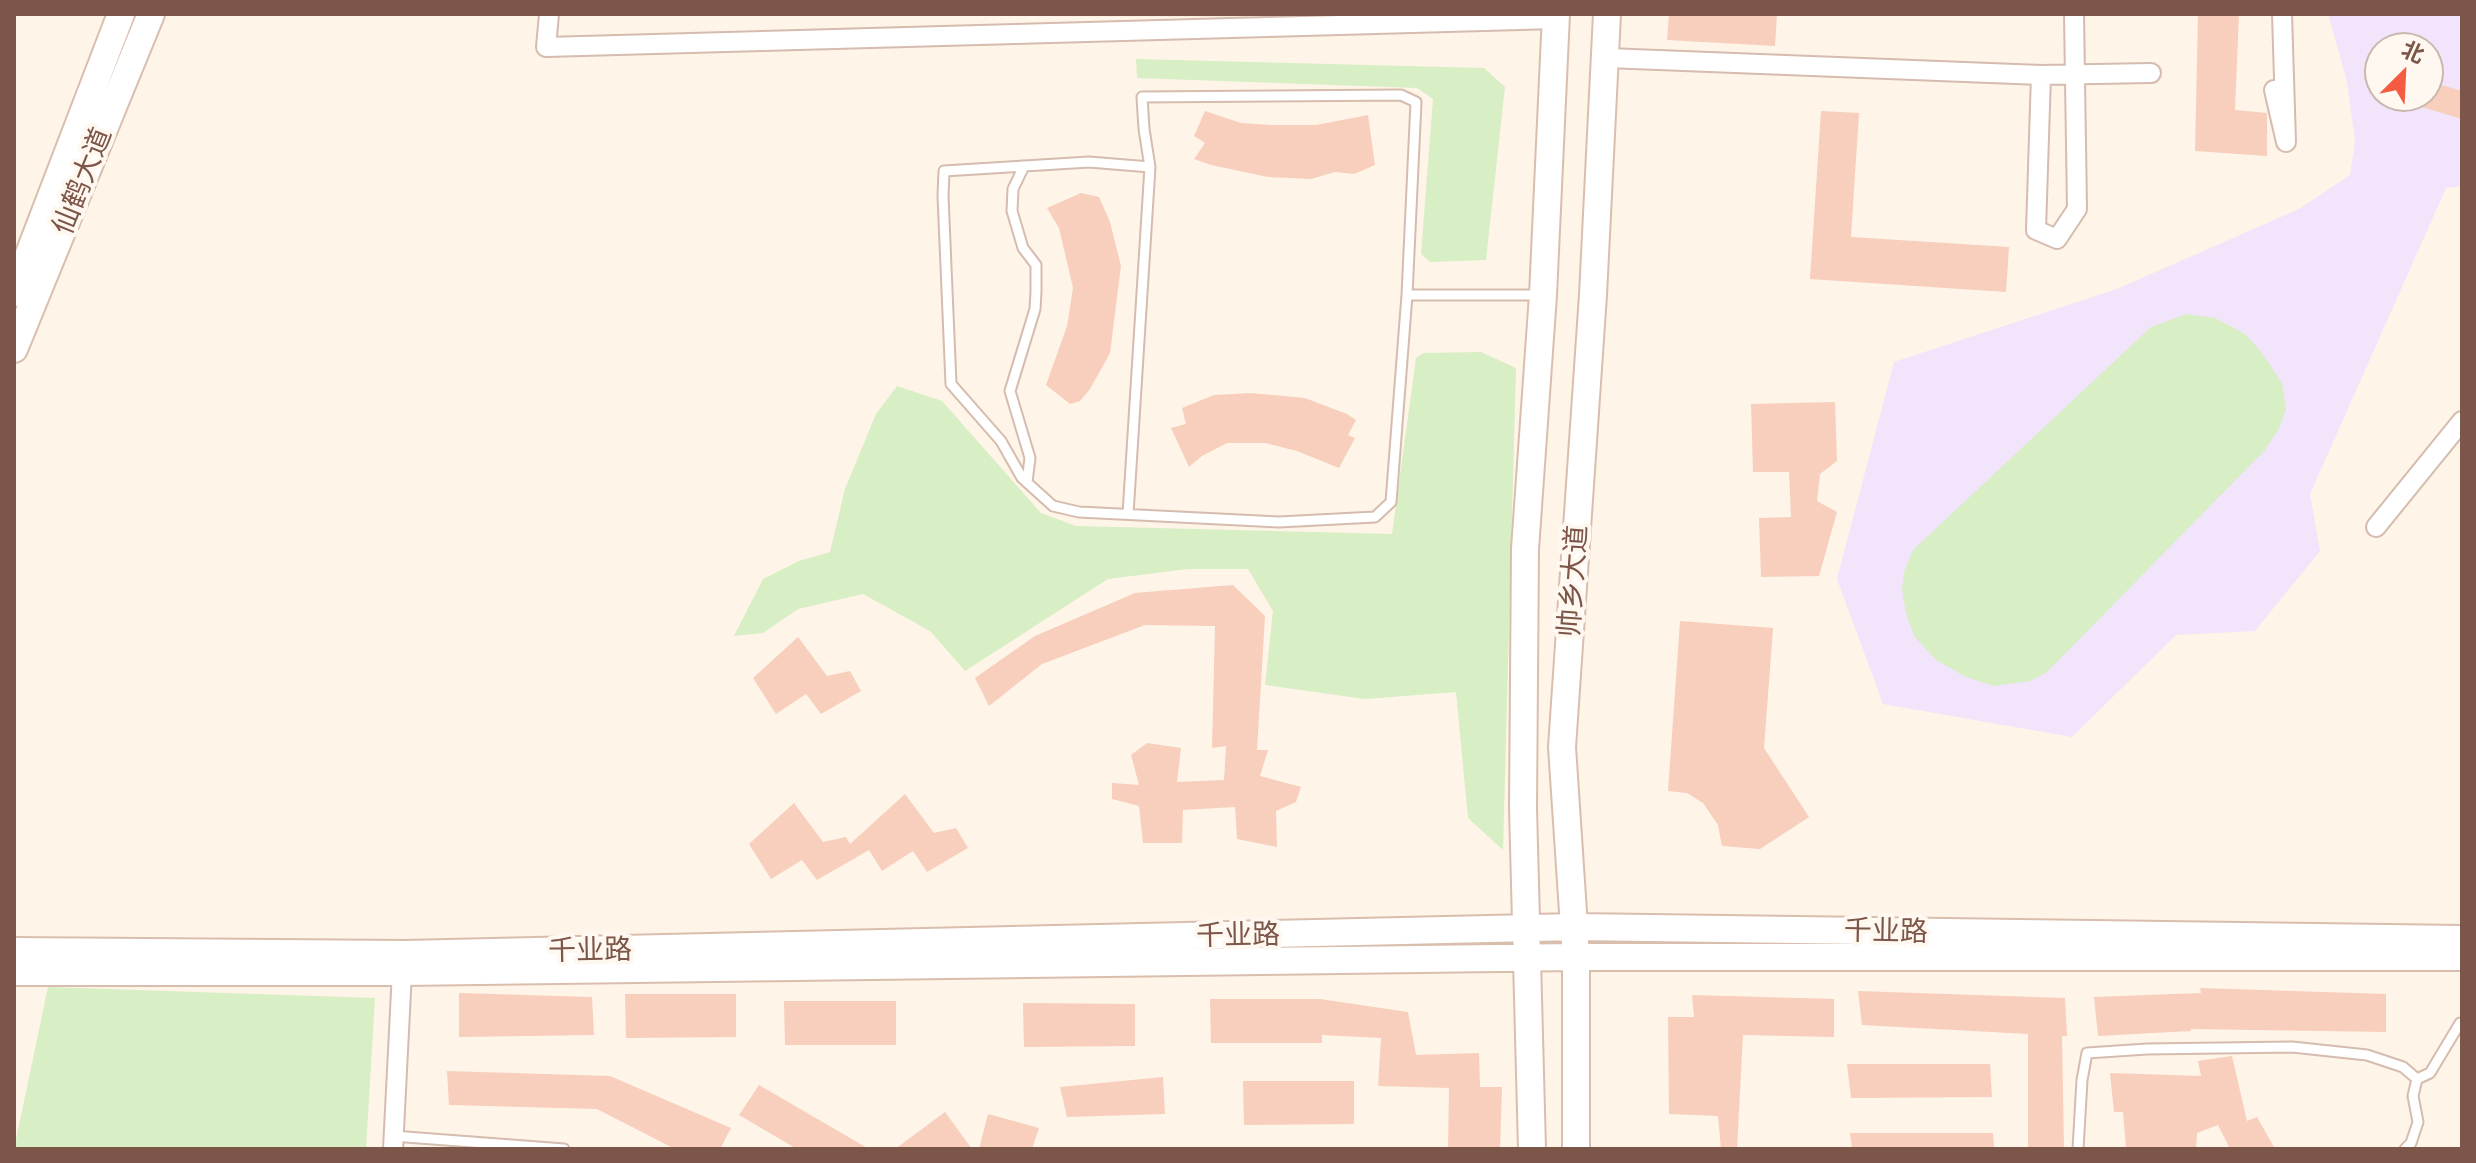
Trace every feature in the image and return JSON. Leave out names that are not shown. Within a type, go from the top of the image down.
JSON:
[{"type":"main road","name":"仙鹤大道","points":[[14,293],[121,14]]},
{"type":"main road","name":"仙鹤大道","points":[[14,349],[151,14]]},
{"type":"main road","name":"帅乡大道","points":[[1576,1149],[1575,927],[1562,747],[1607,58],[1607,14]]},
{"type":"main road","name":"帅乡大道","points":[[1532,1149],[1523,808],[1525,549],[1543,295],[1556,17]]},
{"type":"main road","name":"千业路","points":[[14,951],[405,954],[1575,927],[2462,939]]},
{"type":"main road","name":"千业路","points":[[14,972],[402,972],[1576,957],[2462,957]]},
{"type":"street","points":[[549,14],[546,47],[1556,17]]},
{"type":"street","points":[[2041,75],[2036,230],[2057,239],[2077,209],[2074,14]]},
{"type":"street","points":[[2274,90],[2286,142],[2282,14]]},
{"type":"street","points":[[1607,58],[2075,76],[2151,73]]},
{"type":"street","points":[[2376,527],[2462,421]]},
{"type":"street","points":[[393,1142],[402,972]]},
{"type":"lane","points":[[1128,514],[1150,167],[1142,97],[1401,95],[1416,102],[1407,295],[1391,502],[1375,517],[1279,522],[1079,512],[1053,506],[1027,482],[1001,441],[951,384],[944,171],[1089,162],[1150,167]]},
{"type":"lane","points":[[1024,166],[1013,189],[1012,211],[1023,248],[1036,265],[1035,309],[1010,391],[1030,458],[1027,482]]},
{"type":"lane","points":[[1407,295],[1543,295]]},
{"type":"lane","points":[[2417,1079],[2430,1073],[2460,1023]]},
{"type":"lane","points":[[2078,1149],[2082,1080],[2087,1053],[2292,1047],[2367,1055],[2403,1067],[2417,1079]]},
{"type":"lane","points":[[2405,1149],[2411,1143],[2418,1122],[2413,1096],[2417,1079]]},
{"type":"lane","points":[[393,1142],[564,1149]]},
{"type":"shaded area","points":[[581,14],[1249,14],[1249,17]]},
{"type":"shaded area","points":[[2328,14],[2462,14],[2462,186],[2446,188],[2310,494],[2320,551],[2255,631],[2176,635],[2072,737],[1883,704],[1837,579],[1894,362],[2117,289],[2299,209],[2350,175],[2355,141],[2347,81]]},
{"type":"green space","points":[[1136,59],[1484,68],[1505,87],[1486,260],[1430,262],[1421,254],[1433,99],[1417,88],[1137,78]]},
{"type":"green space","points":[[2187,314],[2215,318],[2245,334],[2282,383],[2286,410],[2278,430],[2264,451],[2046,673],[2030,681],[1994,686],[1966,677],[1936,660],[1914,636],[1906,613],[1902,590],[1904,572],[1913,550],[2151,327]]},
{"type":"green space","points":[[1481,352],[1516,368],[1503,850],[1468,818],[1456,692],[1365,699],[1265,685],[1273,611],[1248,569],[1188,569],[1108,579],[965,671],[930,631],[863,594],[798,609],[763,633],[734,636],[763,579],[799,561],[830,552],[845,489],[876,414],[897,386],[942,401],[1041,513],[1076,526],[1392,534],[1416,358],[1423,353]]},
{"type":"green space","points":[[48,987],[375,998],[366,1149],[14,1149]]},
{"type":"building","points":[[1669,14],[1777,14],[1775,46],[1667,40]]},
{"type":"building","points":[[2198,14],[2239,14],[2235,110],[2267,113],[2267,156],[2195,151]]},
{"type":"building","points":[[2444,86],[2462,91],[2462,119],[2438,112],[2444,112]]},
{"type":"building","points":[[1205,111],[1241,123],[1272,125],[1316,125],[1368,115],[1375,165],[1354,174],[1335,172],[1311,179],[1268,177],[1211,165],[1194,159],[1205,143],[1194,136]]},
{"type":"building","points":[[1821,111],[1859,113],[1851,237],[2009,247],[2006,292],[1810,279]]},
{"type":"building","points":[[1081,193],[1099,197],[1110,222],[1121,266],[1110,353],[1090,389],[1080,401],[1070,404],[1046,385],[1067,326],[1073,288],[1059,228],[1047,208]]},
{"type":"building","points":[[1251,393],[1305,398],[1356,420],[1348,435],[1355,438],[1339,468],[1297,451],[1265,443],[1227,443],[1189,467],[1171,428],[1186,424],[1182,408],[1214,395]]},
{"type":"building","points":[[1835,402],[1837,461],[1820,474],[1817,501],[1837,512],[1819,576],[1761,577],[1759,518],[1791,517],[1789,472],[1753,472],[1751,404]]},
{"type":"building","points":[[1233,585],[1265,616],[1257,750],[1268,750],[1260,776],[1301,787],[1296,802],[1276,811],[1277,847],[1237,839],[1235,807],[1183,810],[1182,843],[1143,843],[1139,806],[1112,799],[1112,783],[1139,785],[1131,755],[1147,743],[1181,748],[1177,782],[1224,780],[1226,746],[1212,748],[1215,626],[1145,625],[1042,664],[989,706],[975,678],[1035,636],[1135,593]]},
{"type":"building","points":[[1680,621],[1773,628],[1764,748],[1809,817],[1760,849],[1722,846],[1718,825],[1703,803],[1687,793],[1668,791]]},
{"type":"building","points":[[798,637],[827,676],[850,671],[861,691],[821,714],[806,694],[776,714],[753,678]]},
{"type":"building","points":[[905,794],[934,833],[956,828],[968,848],[927,872],[913,851],[882,871],[869,850],[817,880],[802,860],[771,879],[749,844],[794,803],[823,842],[846,837],[850,844]]},
{"type":"building","points":[[2200,988],[2386,994],[2386,1032],[2191,1029],[2098,1036],[2094,997],[2201,993]]},
{"type":"building","points":[[1858,991],[2065,998],[2067,1036],[2062,1036],[2064,1149],[2028,1149],[2028,1034],[1862,1025]]},
{"type":"building","points":[[459,993],[592,997],[594,1035],[459,1037]]},
{"type":"building","points":[[625,994],[736,994],[736,1037],[626,1038]]},
{"type":"building","points":[[1692,995],[1834,999],[1834,1037],[1743,1035],[1737,1149],[1721,1149],[1718,1116],[1669,1114],[1668,1017],[1694,1017]]},
{"type":"building","points":[[1210,999],[1320,999],[1408,1012],[1416,1055],[1479,1053],[1480,1087],[1502,1087],[1500,1149],[1448,1149],[1449,1088],[1378,1086],[1381,1038],[1322,1035],[1322,1043],[1211,1043]]},
{"type":"building","points":[[784,1001],[896,1001],[896,1045],[785,1045]]},
{"type":"building","points":[[1023,1003],[1135,1004],[1135,1046],[1024,1047]]},
{"type":"building","points":[[2232,1056],[2247,1121],[2257,1117],[2275,1149],[2230,1149],[2218,1125],[2197,1133],[2196,1149],[2126,1149],[2123,1112],[2114,1112],[2110,1073],[2201,1076],[2198,1061]]},
{"type":"building","points":[[1847,1064],[1990,1064],[1992,1097],[1851,1098]]},
{"type":"building","points":[[447,1071],[610,1076],[731,1128],[720,1149],[675,1149],[597,1109],[449,1105]]},
{"type":"building","points":[[1163,1077],[1165,1114],[1067,1117],[1060,1087]]},
{"type":"building","points":[[1243,1081],[1354,1081],[1354,1124],[1244,1125]]},
{"type":"building","points":[[759,1085],[869,1149],[797,1149],[739,1115]]},
{"type":"building","points":[[945,1112],[972,1149],[895,1149]]},
{"type":"building","points":[[988,1114],[1039,1128],[1032,1149],[979,1149]]},
{"type":"building","points":[[1850,1133],[1993,1133],[1994,1149],[1852,1149]]}]
